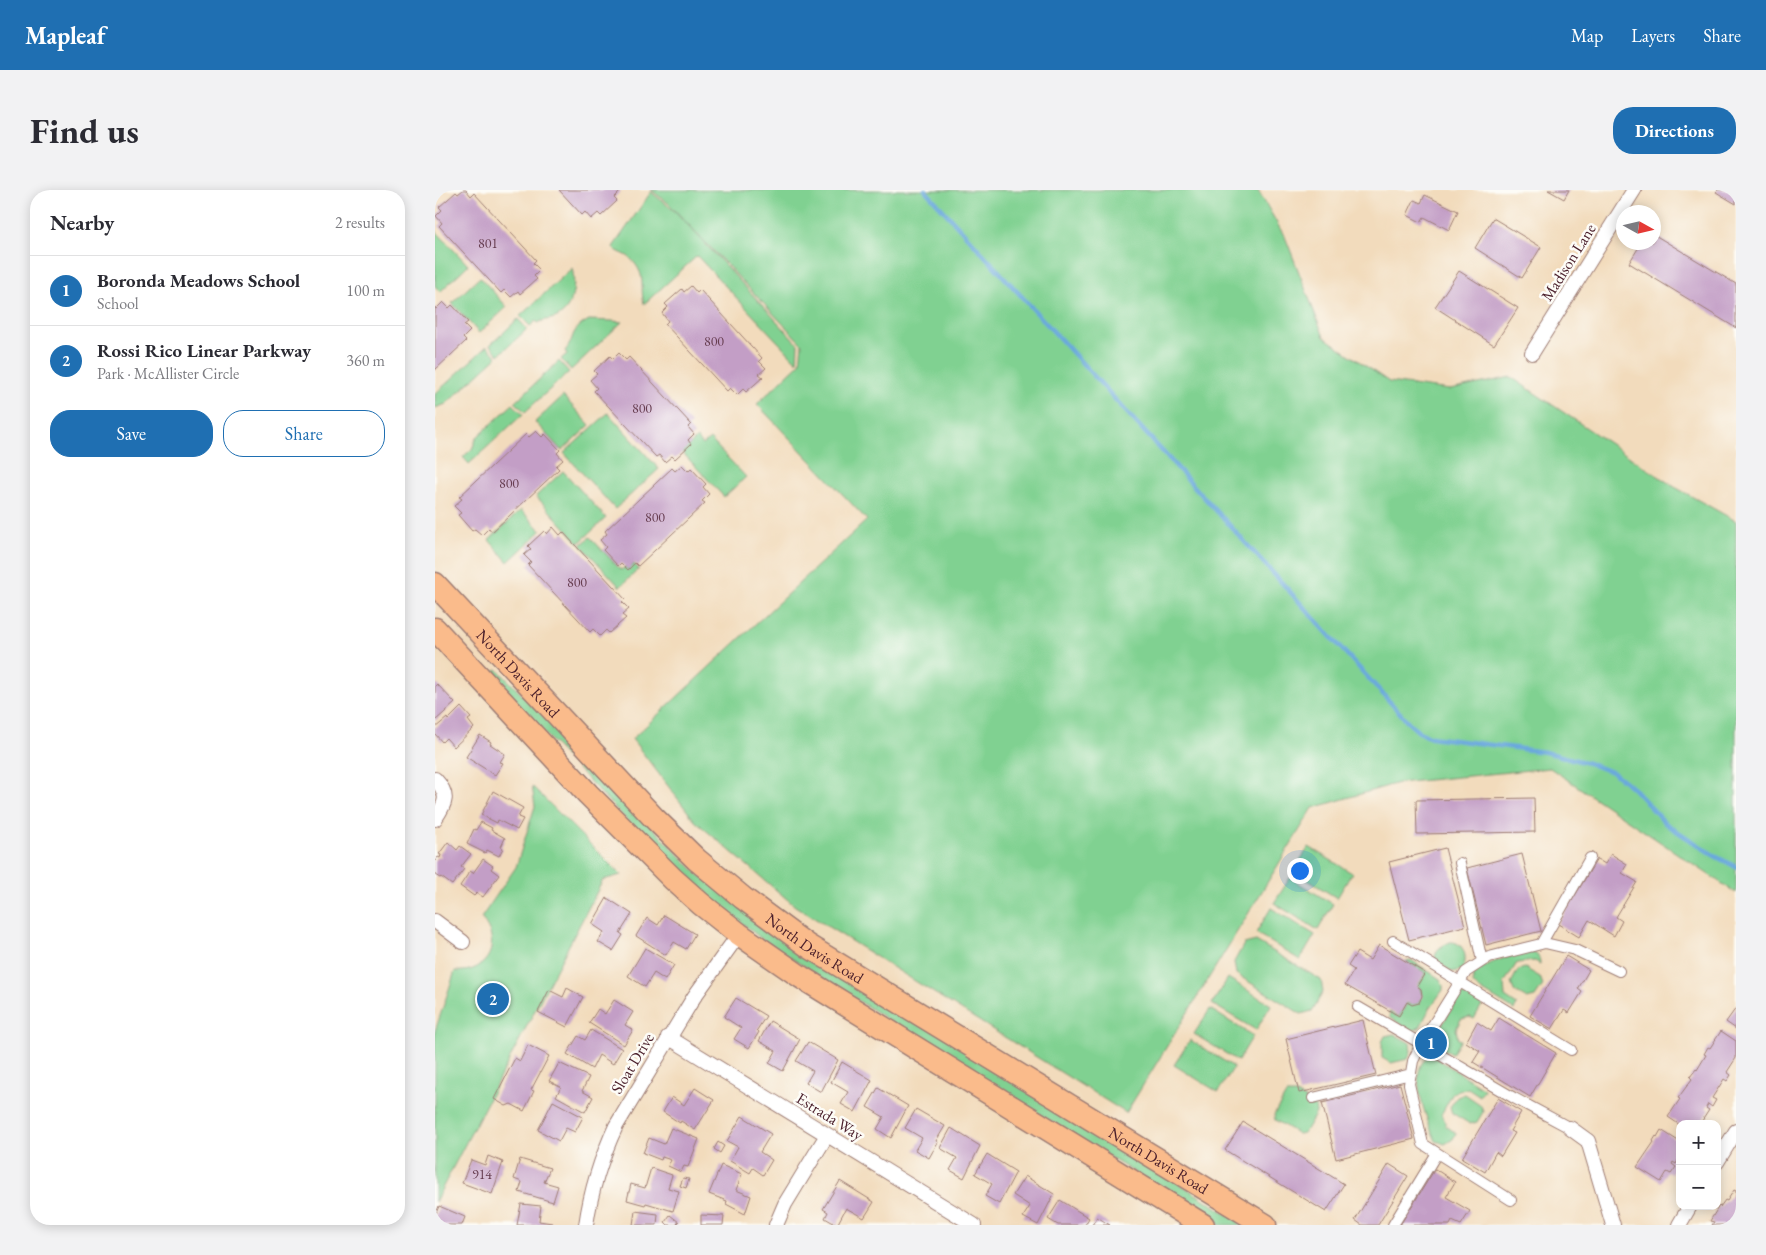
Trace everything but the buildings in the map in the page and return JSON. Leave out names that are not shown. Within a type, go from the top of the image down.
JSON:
[{"type":"highway","name":"North Davis Road","points":[[435,584],[654,818],[696,859],[743,898],[808,946],[1265,1225]]},
{"type":"highway","name":"North Davis Road","points":[[435,630],[588,794],[644,851],[701,904],[739,934],[801,977],[1203,1225]]},
{"type":"street","name":"Madison Lane","points":[[1532,353],[1634,190]]},
{"type":"street","points":[[435,779],[443,788],[445,799],[442,809],[435,820]]},
{"type":"street","points":[[1541,944],[1590,858]]},
{"type":"street","points":[[1460,863],[1482,961]]},
{"type":"street","points":[[435,921],[463,942]]},
{"type":"street","name":"Sloat Drive","points":[[586,1225],[596,1177],[607,1145],[627,1106],[710,974],[739,934]]},
{"type":"street","points":[[1393,941],[1571,1050]]},
{"type":"street","points":[[1511,1200],[1423,1144],[1409,1084],[1413,1061],[1421,1044],[1466,972],[1489,957],[1545,943],[1575,950],[1619,971]]},
{"type":"street","points":[[1358,1007],[1514,1098],[1571,1128],[1588,1141],[1613,1225]]},
{"type":"street","name":"Estrada Way","points":[[669,1037],[974,1225]]},
{"type":"street","points":[[1313,1098],[1411,1074]]},
{"type":"street","points":[[1721,1155],[1736,1131]]},
{"type":"street","points":[[776,1225],[785,1204],[827,1135]]},
{"type":"street","points":[[1393,1225],[1437,1153]]},
{"type":"street","points":[[1679,1225],[1688,1210]]},
{"type":"green space","points":[[651,190],[1258,190],[1286,239],[1324,337],[1389,382],[1450,390],[1511,377],[1673,486],[1736,521],[1736,893],[1550,768],[1398,783],[1313,808],[1126,1113],[795,906],[695,821],[632,739],[867,520],[757,404],[800,363],[802,344],[668,203]]},
{"type":"green space","points":[[651,192],[676,212],[798,344],[797,362],[697,256],[644,304],[641,275],[636,264],[613,247]]},
{"type":"green space","points":[[435,230],[468,265],[440,292],[435,286]]},
{"type":"green space","points":[[572,268],[574,282],[572,296],[567,308],[557,317],[538,323],[536,321],[530,326],[520,316]]},
{"type":"green space","points":[[480,277],[507,307],[479,333],[452,303]]},
{"type":"green space","points":[[518,319],[527,329],[499,355],[490,345]]},
{"type":"green space","points":[[589,320],[622,322],[571,370],[561,359],[567,354],[565,351],[575,331]]},
{"type":"green space","points":[[487,346],[497,357],[446,404],[435,408],[435,394]]},
{"type":"green space","points":[[559,361],[569,372],[525,412],[515,402]]},
{"type":"green space","points":[[563,396],[590,425],[562,451],[535,422]]},
{"type":"green space","points":[[513,404],[523,414],[469,464],[463,457],[472,449],[477,437]]},
{"type":"green space","points":[[608,413],[659,469],[615,509],[564,453]]},
{"type":"green space","points":[[697,438],[703,445],[710,439],[746,477],[724,497],[682,452]]},
{"type":"green space","points":[[563,471],[606,518],[579,543],[536,496]]},
{"type":"green space","points":[[521,510],[541,531],[508,562],[489,540]]},
{"type":"green space","points":[[590,537],[621,570],[625,567],[628,570],[634,564],[639,569],[620,587],[581,545]]},
{"type":"green space","points":[[497,669],[699,875],[1244,1225],[1220,1225],[948,1058],[763,940],[668,864],[489,675]]},
{"type":"green space","points":[[532,786],[621,875],[603,880],[435,1202],[435,1031],[455,971],[467,971],[477,967],[489,955],[491,937],[488,927],[481,918],[516,867],[535,806]]},
{"type":"green space","points":[[1309,847],[1352,873],[1337,898],[1293,871]]},
{"type":"green space","points":[[1290,878],[1333,904],[1318,930],[1274,903]]},
{"type":"green space","points":[[1271,908],[1315,935],[1300,960],[1256,933]]},
{"type":"green space","points":[[1256,941],[1321,980],[1323,992],[1312,1011],[1301,1014],[1236,974],[1234,962],[1244,944]]},
{"type":"green space","points":[[1450,942],[1459,944],[1464,952],[1465,961],[1462,970],[1452,972],[1435,960],[1437,950]]},
{"type":"green space","points":[[1528,952],[1537,955],[1540,964],[1535,961],[1517,963],[1504,983],[1505,997],[1517,1005],[1514,1010],[1473,983],[1474,975],[1486,966],[1514,955]]},
{"type":"green space","points":[[1411,960],[1440,979],[1443,985],[1443,990],[1430,1008],[1420,1027],[1413,1031],[1390,1018],[1389,1012],[1399,1017],[1407,1003],[1411,1005],[1419,1003],[1423,996],[1421,988],[1418,986],[1426,973],[1406,961]]},
{"type":"green space","points":[[1525,968],[1540,977],[1543,985],[1535,997],[1527,999],[1514,991],[1511,983],[1518,970]]},
{"type":"green space","points":[[1228,978],[1271,1005],[1256,1030],[1212,1004]]},
{"type":"green space","points":[[1460,995],[1468,995],[1482,1005],[1474,1019],[1470,1017],[1461,1019],[1456,1029],[1458,1039],[1461,1040],[1452,1054],[1435,1044],[1435,1036]]},
{"type":"green space","points":[[1210,1009],[1253,1036],[1238,1061],[1194,1034]]},
{"type":"green space","points":[[1394,1034],[1410,1043],[1411,1052],[1408,1059],[1391,1063],[1382,1058],[1382,1042],[1385,1036]]},
{"type":"green space","points":[[1190,1040],[1234,1067],[1218,1092],[1174,1065]]},
{"type":"green space","points":[[1429,1057],[1436,1058],[1484,1089],[1480,1096],[1468,1088],[1453,1093],[1442,1113],[1446,1126],[1456,1133],[1453,1139],[1445,1144],[1436,1141],[1428,1122],[1421,1096],[1419,1072],[1422,1063]]},
{"type":"green space","points":[[1286,1094],[1296,1094],[1315,1105],[1316,1113],[1304,1133],[1298,1134],[1275,1120],[1274,1115]]},
{"type":"green space","points":[[1465,1094],[1481,1105],[1483,1112],[1477,1122],[1470,1124],[1452,1113],[1450,1107],[1457,1097]]},
{"type":"waterway","points":[[925,190],[1419,732],[1431,737],[1545,752],[1588,763],[1614,773],[1634,789],[1666,824],[1715,856],[1736,867]]},
{"type":"place","name":"Rossi Rico Linear Parkway","points":[[493,999]]},
{"type":"place","name":"Boronda Meadows School","points":[[1431,1043]]}]
